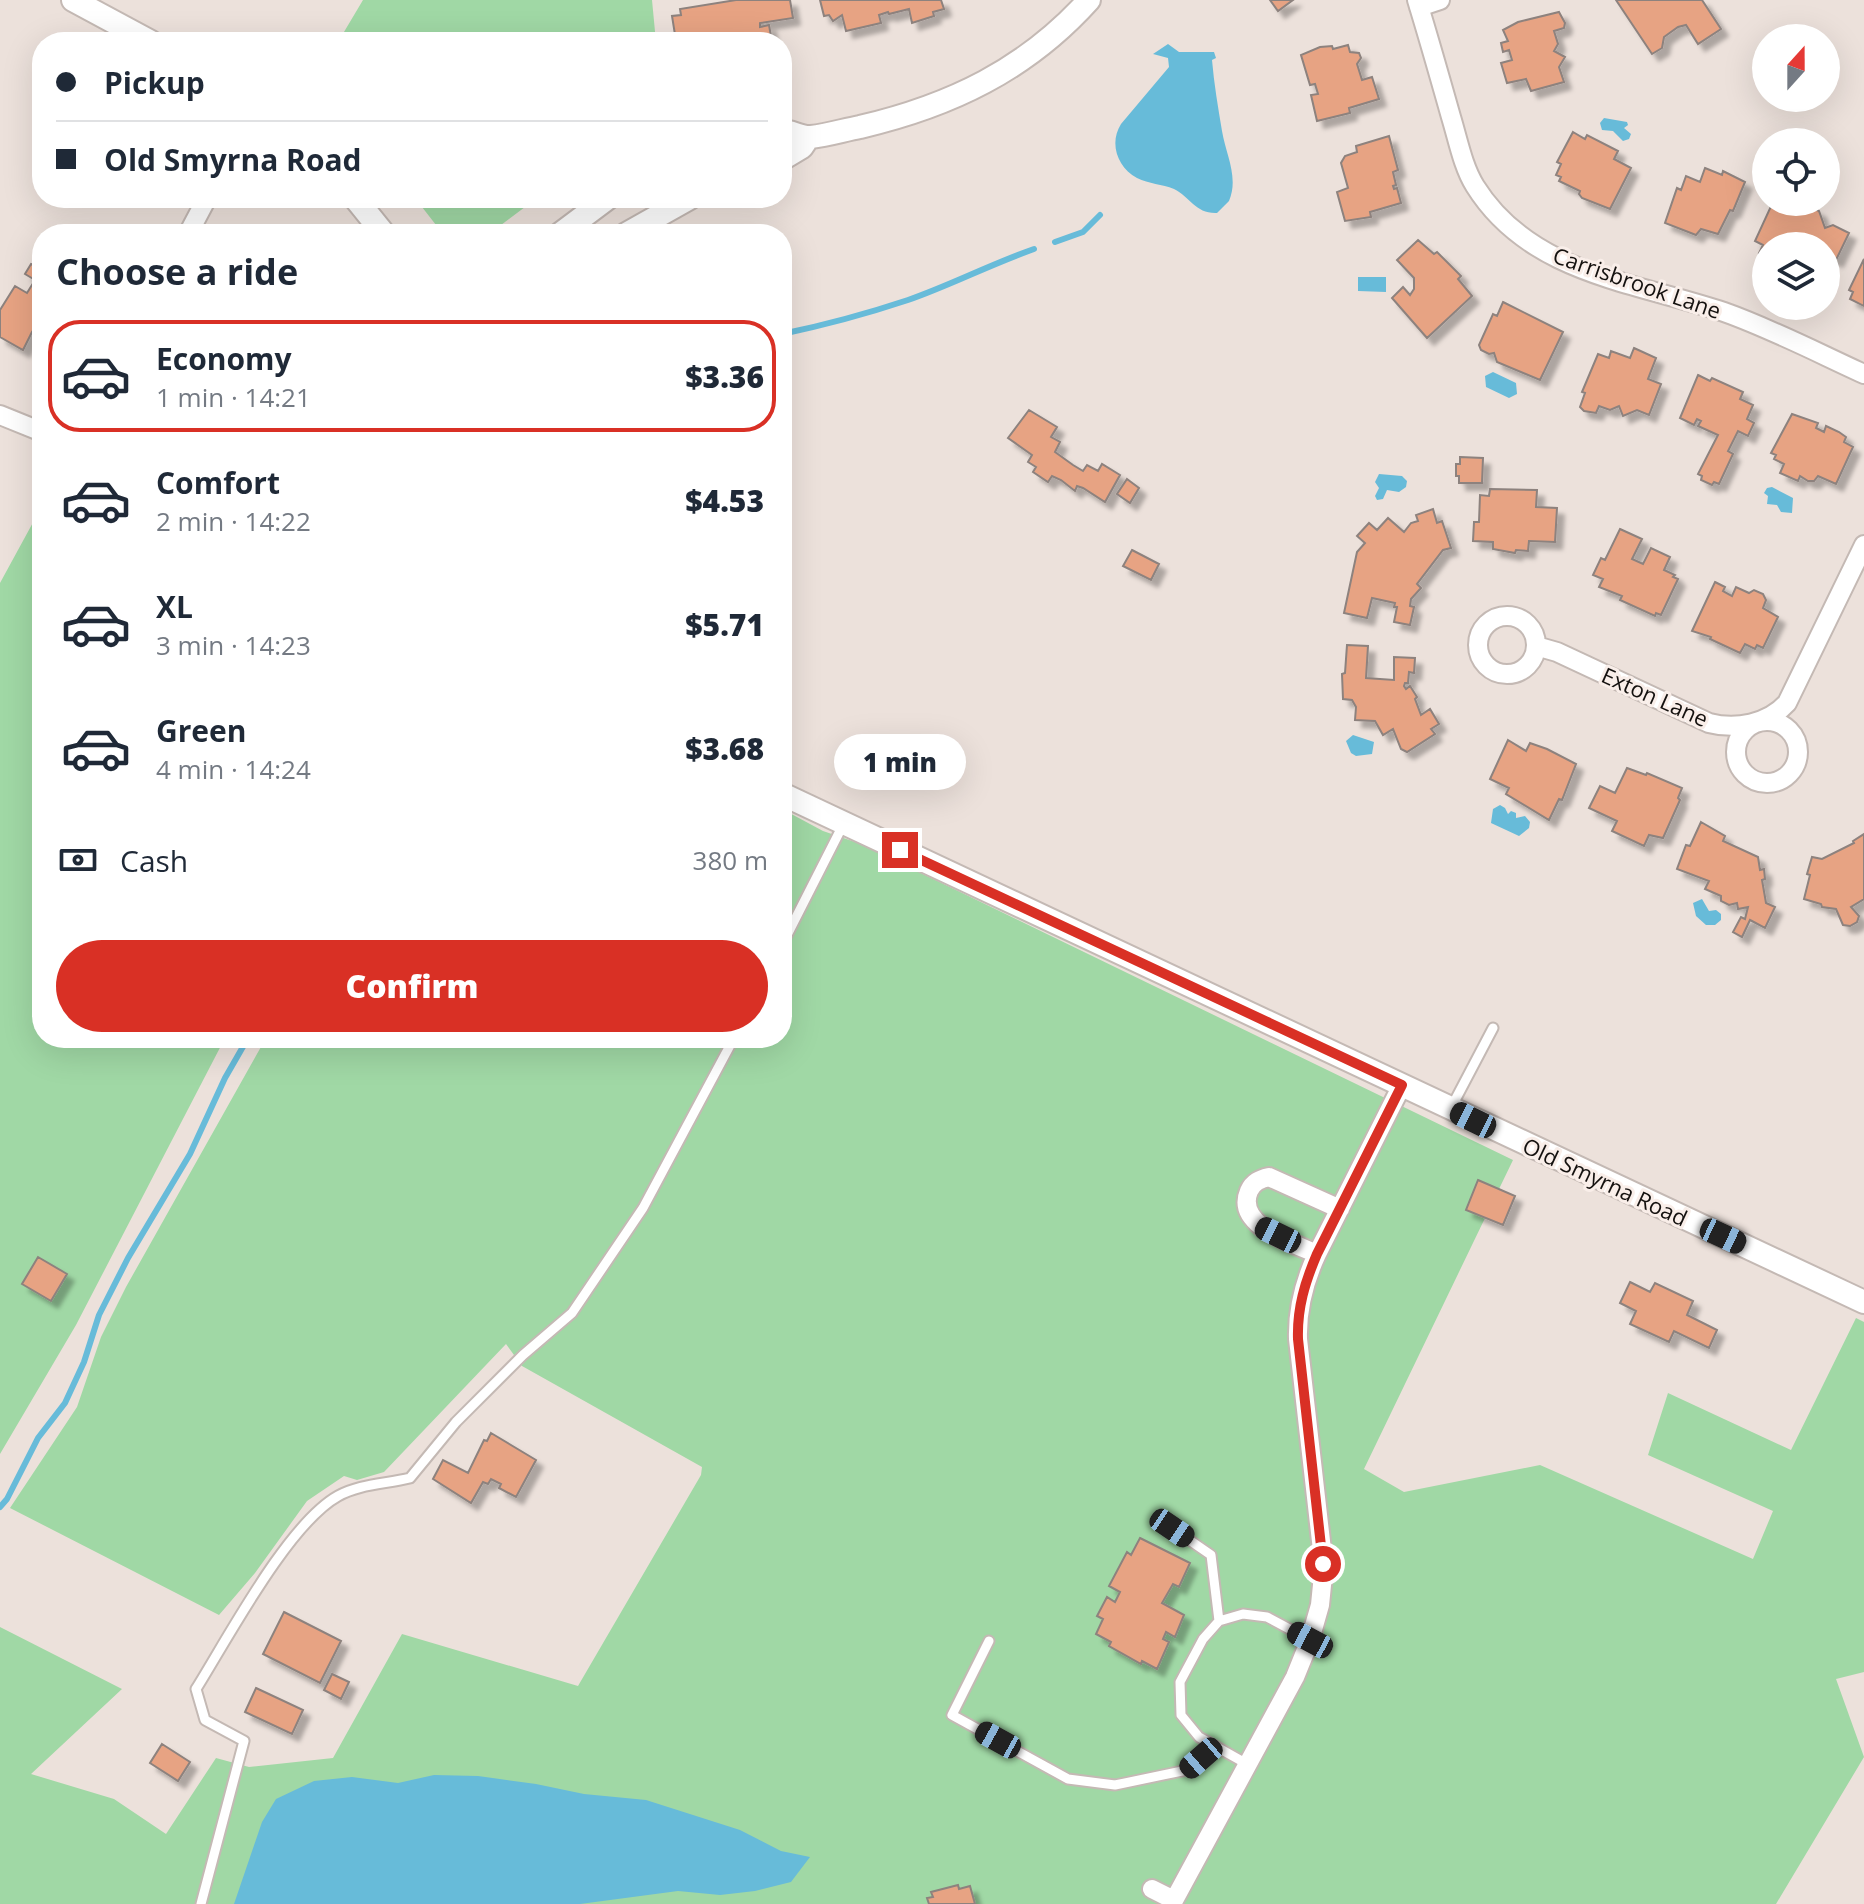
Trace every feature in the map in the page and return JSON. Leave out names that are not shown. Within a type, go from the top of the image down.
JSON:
[{"type":"street","points":[[73,0],[132,32]]},
{"type":"street","points":[[792,134],[808,138],[899,117],[976,88],[1025,58],[1089,0]]},
{"type":"street","points":[[1418,4],[1440,0]]},
{"type":"street","name":"Carrisbrook Lane","points":[[1418,4],[1473,183],[1495,214],[1522,239],[1590,272],[1756,324],[1864,374]]},
{"type":"street","points":[[792,153],[802,147],[808,138]]},
{"type":"street","points":[[363,208],[376,224]]},
{"type":"street","points":[[573,224],[595,208]]},
{"type":"street","points":[[644,224],[672,208]]},
{"type":"street","points":[[0,415],[32,428]]},
{"type":"street","name":"Exton Lane","points":[[1536,646],[1557,652],[1709,723],[1730,726],[1757,722],[1778,713],[1787,703],[1864,545]]},
{"type":"street","name":"Old Smyrna Road","points":[[792,799],[1864,1302]]},
{"type":"street","points":[[1152,1889],[1173,1902],[1295,1677],[1310,1640],[1320,1605],[1323,1564],[1297,1324],[1302,1292],[1317,1254],[1402,1085]]},
{"type":"street","points":[[1317,1254],[1255,1222],[1247,1208],[1249,1189],[1260,1180],[1275,1179],[1340,1209]]},
{"type":"lane","points":[[792,925],[844,823]]},
{"type":"lane","points":[[1450,1109],[1493,1028]]},
{"type":"lane","points":[[201,1904],[244,1741],[205,1720],[196,1689],[295,1535],[336,1497],[358,1487],[410,1478],[456,1422],[523,1355],[572,1313],[643,1208],[729,1048]]},
{"type":"lane","points":[[1172,1528],[1211,1555],[1219,1621]]},
{"type":"lane","points":[[1247,1764],[1199,1737],[1181,1715],[1180,1682],[1203,1639],[1219,1621],[1243,1614],[1267,1617],[1310,1640]]},
{"type":"lane","points":[[989,1641],[952,1715],[1068,1779],[1115,1785],[1187,1770],[1215,1746]]},
{"type":"green space","points":[[363,0],[652,0],[655,32],[344,32]]},
{"type":"green space","points":[[423,208],[524,208],[502,224],[435,224]]},
{"type":"green space","points":[[32,524],[32,1048],[220,1048],[76,1325],[0,1454],[0,583]]},
{"type":"green space","points":[[792,814],[823,831],[861,844],[1513,1160],[1364,1469],[1404,1492],[1540,1465],[1753,1559],[1773,1511],[1648,1455],[1668,1393],[1791,1450],[1856,1318],[1864,1322],[1864,1672],[1836,1679],[1864,1757],[1776,1904],[0,1904],[0,1627],[122,1689],[31,1774],[114,1799],[166,1834],[216,1758],[249,1767],[333,1758],[402,1634],[578,1686],[701,1475],[702,1467],[522,1366],[506,1344],[384,1472],[357,1480],[344,1476],[307,1501],[255,1573],[219,1615],[10,1508],[77,1407],[101,1337],[260,1048],[792,1048]]},
{"type":"water","points":[[1168,44],[1179,52],[1214,52],[1216,58],[1212,60],[1215,87],[1233,183],[1229,201],[1217,213],[1198,208],[1174,189],[1137,178],[1124,168],[1117,154],[1117,131],[1121,124],[1169,67],[1168,58],[1153,54]]},
{"type":"water","points":[[1604,118],[1627,122],[1624,128],[1631,134],[1629,139],[1623,141],[1613,131],[1602,130],[1600,123]]},
{"type":"water","points":[[1358,277],[1386,277],[1386,292],[1358,291]]},
{"type":"water","points":[[1493,372],[1516,383],[1517,394],[1509,398],[1486,387],[1485,376]]},
{"type":"water","points":[[1379,474],[1402,476],[1407,481],[1406,487],[1399,492],[1387,490],[1383,499],[1377,500],[1375,496],[1379,488],[1375,482]]},
{"type":"water","points":[[1772,487],[1793,498],[1792,513],[1781,512],[1777,505],[1767,504],[1768,496],[1764,493]]},
{"type":"water","points":[[1353,735],[1374,742],[1372,754],[1356,756],[1351,753],[1346,741]]},
{"type":"water","points":[[1500,805],[1508,814],[1511,811],[1516,813],[1516,818],[1525,816],[1530,822],[1529,828],[1519,836],[1491,823],[1493,809]]},
{"type":"water","points":[[1702,899],[1709,911],[1716,910],[1721,914],[1721,920],[1715,925],[1706,925],[1696,916],[1693,903]]},
{"type":"water","points":[[434,1775],[478,1776],[584,1794],[646,1800],[740,1830],[781,1851],[810,1857],[791,1882],[720,1895],[678,1891],[580,1904],[234,1904],[262,1822],[276,1799],[314,1781],[352,1777],[398,1783]]},
{"type":"building","points":[[736,0],[790,0],[793,18],[760,23],[760,27],[769,25],[770,32],[675,32],[672,16],[681,15],[680,9]]},
{"type":"building","points":[[820,0],[941,0],[944,9],[933,12],[934,16],[912,23],[909,9],[888,12],[879,15],[881,23],[846,31],[842,15],[833,21],[829,15],[824,16]]},
{"type":"building","points":[[1270,0],[1293,0],[1278,11]]},
{"type":"building","points":[[1616,0],[1702,0],[1721,29],[1698,44],[1686,25],[1678,27],[1664,37],[1662,48],[1652,54]]},
{"type":"building","points":[[1559,12],[1565,23],[1564,28],[1554,31],[1558,44],[1554,51],[1565,57],[1559,67],[1564,82],[1531,91],[1526,79],[1507,83],[1501,63],[1512,60],[1509,50],[1503,52],[1501,43],[1508,41],[1503,30],[1518,22]]},
{"type":"building","points":[[1348,45],[1350,52],[1359,53],[1361,58],[1357,64],[1362,80],[1372,77],[1379,99],[1349,108],[1350,113],[1317,121],[1311,95],[1318,94],[1315,84],[1310,85],[1301,55],[1320,47],[1332,46],[1333,49]]},
{"type":"building","points":[[1573,132],[1585,139],[1587,135],[1618,151],[1614,159],[1631,168],[1610,209],[1582,198],[1580,191],[1559,181],[1561,177],[1556,175],[1561,164],[1557,162]]},
{"type":"building","points":[[1389,136],[1398,170],[1393,172],[1396,185],[1393,186],[1397,188],[1401,203],[1370,212],[1371,217],[1345,221],[1337,192],[1348,188],[1341,163],[1345,156],[1357,152],[1356,146]]},
{"type":"building","points":[[1705,168],[1722,175],[1723,171],[1745,182],[1733,211],[1730,210],[1718,234],[1701,229],[1696,235],[1665,223],[1677,188],[1681,190],[1686,176],[1700,182]]},
{"type":"building","points":[[1766,216],[1821,216],[1825,228],[1833,225],[1849,233],[1840,252],[1840,232],[1759,232]]},
{"type":"building","points":[[1418,240],[1434,254],[1437,252],[1461,276],[1458,279],[1472,296],[1427,338],[1392,298],[1403,287],[1410,295],[1414,289],[1414,278],[1397,260]]},
{"type":"building","points":[[1864,259],[1864,306],[1850,299],[1853,292],[1849,290]]},
{"type":"building","points":[[31,264],[32,265],[32,278],[25,274]]},
{"type":"building","points":[[32,285],[32,332],[23,350],[0,337],[0,310],[15,286],[27,293]]},
{"type":"building","points":[[1503,302],[1563,332],[1540,380],[1497,362],[1494,353],[1481,350],[1479,345],[1493,314],[1497,316]]},
{"type":"building","points":[[1634,348],[1656,358],[1648,379],[1661,384],[1649,415],[1637,410],[1623,416],[1619,406],[1610,410],[1599,406],[1596,413],[1584,411],[1580,407],[1585,393],[1582,392],[1598,354],[1609,358],[1611,351],[1630,358]]},
{"type":"building","points":[[1698,375],[1743,392],[1740,399],[1753,405],[1747,419],[1754,423],[1748,436],[1738,431],[1728,451],[1733,454],[1719,484],[1714,482],[1712,485],[1701,480],[1702,476],[1698,474],[1718,435],[1698,426],[1701,421],[1697,419],[1694,425],[1680,418]]},
{"type":"building","points":[[1029,410],[1057,427],[1051,437],[1060,442],[1055,452],[1073,465],[1083,471],[1087,465],[1098,471],[1102,464],[1120,475],[1105,502],[1083,488],[1077,486],[1075,491],[1061,480],[1052,476],[1048,482],[1033,472],[1036,467],[1028,462],[1032,455],[1008,438]]},
{"type":"building","points":[[1792,414],[1818,423],[1816,428],[1824,432],[1826,426],[1839,432],[1846,437],[1844,442],[1853,447],[1836,484],[1818,476],[1814,481],[1808,481],[1800,476],[1798,481],[1780,473],[1784,464],[1774,459],[1776,455],[1771,453]]},
{"type":"building","points":[[1460,457],[1483,458],[1482,483],[1459,483],[1456,464],[1460,464]]},
{"type":"building","points":[[1127,479],[1139,488],[1130,503],[1117,494]]},
{"type":"building","points":[[1490,489],[1537,490],[1536,507],[1557,508],[1555,542],[1529,541],[1528,551],[1516,550],[1515,553],[1493,549],[1493,542],[1473,541],[1474,522],[1479,522],[1480,495],[1489,496]]},
{"type":"building","points":[[1433,509],[1437,523],[1442,521],[1451,548],[1443,550],[1417,584],[1421,588],[1411,599],[1410,606],[1414,607],[1410,625],[1394,622],[1395,603],[1372,598],[1367,618],[1344,613],[1357,552],[1365,543],[1357,536],[1369,523],[1377,530],[1388,518],[1404,532],[1411,523],[1418,521],[1416,515]]},
{"type":"building","points":[[1620,529],[1642,539],[1632,559],[1643,564],[1651,548],[1670,557],[1664,570],[1678,579],[1661,615],[1656,613],[1655,616],[1620,600],[1622,596],[1599,587],[1603,579],[1593,575],[1601,558],[1605,560]]},
{"type":"building","points":[[1132,550],[1159,564],[1151,580],[1123,566]]},
{"type":"building","points":[[1715,582],[1725,587],[1723,591],[1732,596],[1736,587],[1749,593],[1754,590],[1763,594],[1766,600],[1763,608],[1778,617],[1763,648],[1757,645],[1755,649],[1745,644],[1740,653],[1711,637],[1692,631]]},
{"type":"building","points":[[1347,645],[1368,646],[1366,678],[1394,680],[1394,657],[1415,658],[1414,673],[1409,672],[1408,683],[1404,686],[1406,689],[1410,686],[1417,697],[1421,715],[1430,709],[1439,724],[1431,729],[1435,734],[1407,752],[1401,749],[1393,729],[1383,735],[1375,721],[1355,720],[1356,707],[1352,700],[1343,699],[1342,674],[1345,673]]},
{"type":"building","points":[[1508,740],[1526,751],[1530,743],[1547,749],[1576,764],[1562,800],[1559,799],[1549,820],[1506,794],[1509,788],[1490,779]]},
{"type":"building","points":[[1627,768],[1682,788],[1663,838],[1649,835],[1644,846],[1612,831],[1617,821],[1589,808],[1600,786],[1615,793]]},
{"type":"building","points":[[1701,822],[1725,836],[1723,841],[1758,857],[1760,870],[1764,869],[1765,879],[1762,880],[1766,903],[1775,907],[1765,928],[1750,920],[1742,937],[1733,932],[1741,917],[1745,919],[1748,907],[1738,909],[1737,903],[1729,905],[1721,901],[1721,896],[1705,889],[1709,881],[1677,869],[1686,845],[1690,846]]},
{"type":"building","points":[[1864,834],[1864,899],[1851,907],[1859,916],[1857,922],[1850,926],[1843,925],[1836,909],[1804,899],[1810,875],[1807,874],[1812,857],[1822,859],[1854,843]]},
{"type":"building","points":[[1478,1180],[1515,1196],[1503,1225],[1466,1210]]},
{"type":"building","points":[[38,1257],[67,1274],[51,1301],[22,1284]]},
{"type":"building","points":[[1630,1282],[1650,1292],[1655,1283],[1693,1301],[1687,1315],[1717,1330],[1709,1348],[1674,1331],[1669,1342],[1630,1324],[1636,1311],[1620,1303]]},
{"type":"building","points":[[491,1433],[536,1460],[516,1497],[499,1488],[501,1484],[491,1479],[488,1484],[483,1482],[471,1503],[433,1479],[443,1460],[468,1473],[484,1440],[487,1441]]},
{"type":"building","points":[[1140,1538],[1190,1563],[1179,1587],[1173,1584],[1162,1603],[1184,1615],[1175,1637],[1166,1632],[1163,1639],[1169,1642],[1157,1669],[1142,1661],[1141,1664],[1109,1646],[1111,1642],[1096,1634],[1103,1619],[1097,1616],[1107,1597],[1115,1602],[1120,1592],[1109,1586],[1127,1552],[1131,1555]]},
{"type":"building","points":[[284,1612],[341,1641],[320,1683],[263,1654]]},
{"type":"building","points":[[332,1674],[349,1682],[341,1699],[324,1690]]},
{"type":"building","points":[[256,1688],[303,1710],[292,1734],[245,1712]]},
{"type":"building","points":[[162,1744],[190,1762],[178,1781],[150,1763]]},
{"type":"building","points":[[958,1885],[959,1889],[970,1886],[975,1904],[929,1904],[927,1898],[933,1897],[931,1892]]},
{"type":"waterway","points":[[1055,242],[1083,232],[1100,215]]},
{"type":"waterway","points":[[792,332],[908,300],[1034,249]]},
{"type":"waterway","points":[[0,1507],[38,1438],[65,1403],[84,1362],[99,1315],[128,1258],[190,1154],[242,1048]]},
{"type":"route","points":[[900,850],[1402,1085],[1317,1254],[1299,1307],[1298,1339],[1323,1564]]}]
